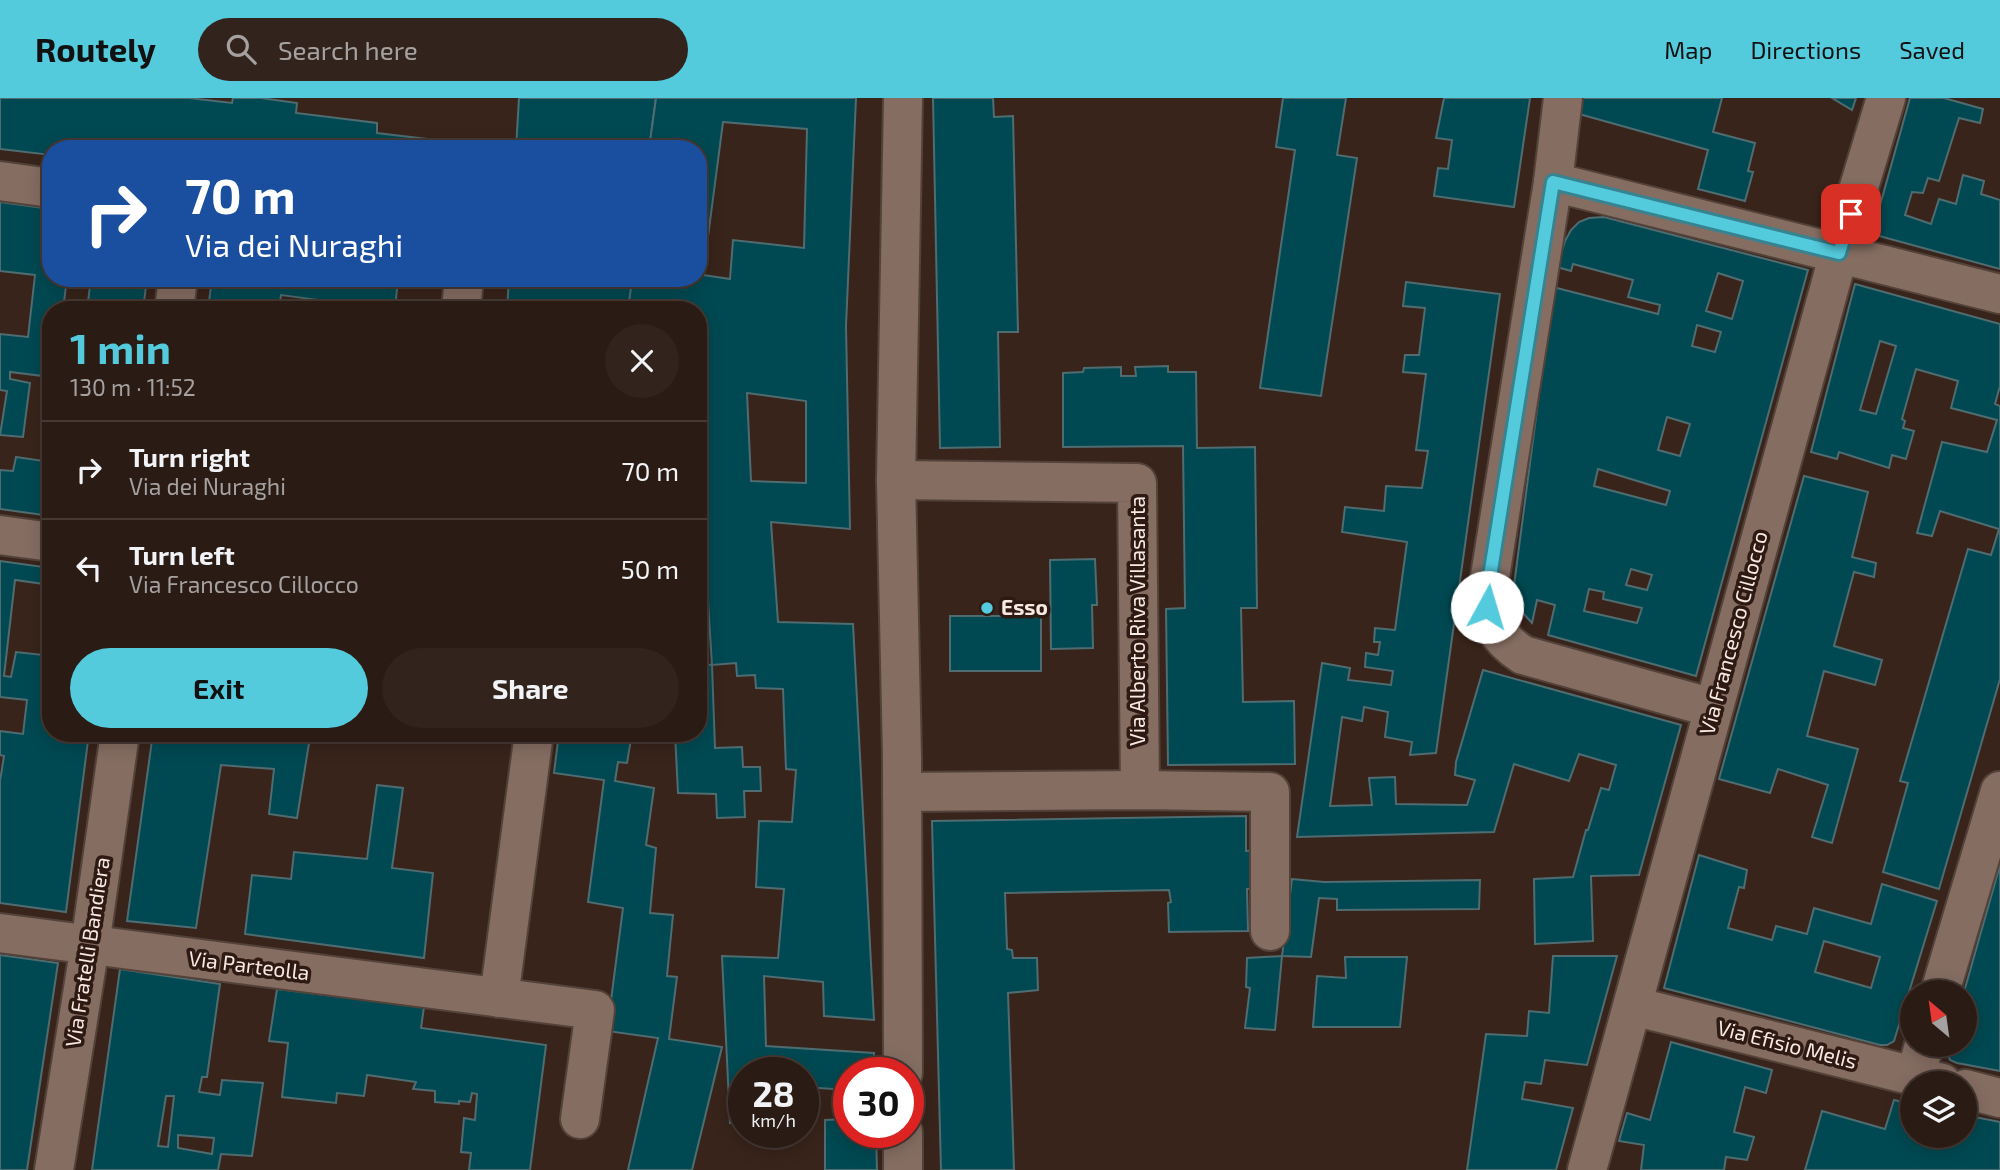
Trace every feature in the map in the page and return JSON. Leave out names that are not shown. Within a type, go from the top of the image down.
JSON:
[{"type":"street","points":[[903,98],[896,480],[902,792],[903,1057]]},
{"type":"street","points":[[1563,98],[1553,182],[1487,607],[1505,644],[1523,655],[1713,708]]},
{"type":"street","name":"Via Francesco Cillocco","points":[[1587,1170],[1839,253],[1886,98]]},
{"type":"street","points":[[0,181],[42,187]]},
{"type":"street","points":[[1553,182],[2000,295]]},
{"type":"street","name":"Via Alberto Riva Villasanta","points":[[896,480],[1137,483],[1140,790]]},
{"type":"street","points":[[0,535],[42,541]]},
{"type":"street","name":"Via Fratelli Bandiera","points":[[54,1170],[119,742]]},
{"type":"street","points":[[499,998],[533,742]]},
{"type":"street","points":[[1944,980],[2000,791]]},
{"type":"street","points":[[902,792],[1270,792],[1270,931]]},
{"type":"street","name":"Via Parteolla","points":[[0,933],[595,1010],[580,1119]]},
{"type":"street","name":"Via Efisio Melis","points":[[1633,1006],[1927,1068]]},
{"type":"street","points":[[1977,1092],[2000,1098]]},
{"type":"street","points":[[903,1148],[903,1170]]},
{"type":"building","points":[[0,98],[189,98],[232,103],[233,98],[261,98],[297,103],[296,113],[377,123],[377,133],[436,140],[42,140],[42,154],[0,149]]},
{"type":"building","points":[[519,98],[656,98],[650,140],[517,140]]},
{"type":"building","points":[[656,98],[856,98],[846,326],[850,529],[771,522],[778,622],[853,624],[874,1020],[824,1016],[823,982],[764,976],[766,1046],[874,1053],[874,1057],[833,1057],[833,1089],[819,1088],[819,1057],[728,1057],[728,1081],[722,956],[778,958],[784,889],[756,887],[759,821],[792,822],[796,770],[786,769],[783,689],[756,688],[755,675],[737,676],[736,663],[712,665],[707,602],[707,301],[629,301],[631,287],[707,287],[707,276],[730,279],[733,240],[804,248],[807,129],[723,122],[707,244],[707,140],[650,140]],"holes":[[[747,393],[806,401],[806,483],[751,481]]]},
{"type":"building","points":[[933,98],[993,98],[994,117],[1013,116],[1018,332],[998,332],[1000,447],[940,448]]},
{"type":"building","points":[[1283,98],[1346,98],[1337,155],[1357,158],[1321,396],[1260,388],[1295,150],[1276,147]]},
{"type":"building","points":[[1444,98],[1530,98],[1514,207],[1434,196],[1438,168],[1448,169],[1452,140],[1436,138]]},
{"type":"building","points":[[1581,98],[1722,98],[1713,132],[1755,143],[1748,171],[1753,172],[1745,201],[1698,189],[1708,150],[1579,114]]},
{"type":"building","points":[[1832,98],[1856,98],[1852,110]]},
{"type":"building","points":[[1910,98],[1944,98],[1983,109],[1980,123],[1959,118],[1939,181],[1928,178],[1923,193],[1912,192],[1905,215],[1931,224],[1939,199],[1956,204],[1963,175],[1984,181],[1981,194],[2000,200],[2000,269],[1872,234]]},
{"type":"building","points":[[0,202],[42,208],[42,287],[66,287],[64,301],[42,301],[42,376],[10,372],[10,379],[30,383],[23,437],[0,435],[7,391],[0,390],[0,334],[28,337],[35,275],[0,271]]},
{"type":"building","points":[[1604,217],[1808,270],[1696,676],[1548,635],[1555,605],[1537,600],[1532,623],[1520,610],[1513,593],[1553,287],[1658,314],[1660,305],[1628,297],[1633,280],[1573,264],[1571,271],[1557,267],[1571,230],[1579,222]],"holes":[[[1718,273],[1743,281],[1732,319],[1706,311]],[[1697,325],[1721,332],[1715,352],[1692,346]],[[1667,417],[1690,424],[1680,456],[1658,450]],[[1598,469],[1670,491],[1666,505],[1594,486]],[[1631,569],[1652,575],[1647,590],[1626,585]],[[1589,589],[1604,592],[1603,599],[1642,608],[1637,623],[1584,611]]]},
{"type":"building","points":[[1406,282],[1500,294],[1436,753],[1410,755],[1412,742],[1385,737],[1388,712],[1364,707],[1362,721],[1342,717],[1330,806],[1372,805],[1369,778],[1395,777],[1396,804],[1467,805],[1475,780],[1455,775],[1456,762],[1483,670],[1681,725],[1639,875],[1591,876],[1593,941],[1535,944],[1534,879],[1573,877],[1601,788],[1609,790],[1616,765],[1579,754],[1569,781],[1514,764],[1494,832],[1297,837],[1322,663],[1350,668],[1348,680],[1391,685],[1393,671],[1365,667],[1366,653],[1378,655],[1380,642],[1374,642],[1375,628],[1395,630],[1407,542],[1342,532],[1345,507],[1384,511],[1386,486],[1422,488],[1428,451],[1416,450],[1426,374],[1403,372],[1405,355],[1419,355],[1425,308],[1403,306]]},
{"type":"building","points":[[1855,284],[2000,324],[2000,386],[1995,404],[2000,406],[2000,679],[1939,889],[1883,872],[1908,783],[1900,781],[1968,549],[1991,555],[1999,529],[1940,511],[1932,536],[1917,533],[1942,442],[1987,452],[1997,420],[1951,408],[1958,381],[1916,369],[1902,419],[1905,421],[1903,428],[1914,431],[1906,459],[1892,455],[1889,468],[1839,452],[1837,459],[1811,452]],"holes":[[[1880,341],[1896,346],[1876,414],[1860,410]]]},
{"type":"building","points":[[90,287],[146,287],[144,301],[88,301]]},
{"type":"building","points":[[211,287],[397,287],[396,301],[327,301],[281,295],[280,301],[209,301]]},
{"type":"building","points":[[508,287],[631,287],[629,301],[508,301]]},
{"type":"building","points":[[1168,366],[1168,372],[1196,372],[1197,448],[1255,447],[1257,608],[1241,608],[1243,702],[1294,701],[1295,764],[1168,765],[1166,609],[1185,608],[1183,446],[1063,447],[1063,373],[1083,372],[1084,368],[1121,367],[1121,376],[1136,376],[1135,367]]},
{"type":"building","points":[[16,457],[42,461],[42,515],[0,509],[0,470],[13,471]]},
{"type":"building","points":[[1804,476],[1868,492],[1852,557],[1876,563],[1874,577],[1854,572],[1834,646],[1882,660],[1875,685],[1824,671],[1807,736],[1858,749],[1832,843],[1812,837],[1828,785],[1778,769],[1770,793],[1719,779]]},
{"type":"building","points":[[1095,559],[1097,605],[1092,605],[1093,648],[1051,649],[1050,560]]},
{"type":"building","points":[[0,561],[42,567],[42,584],[15,580],[4,676],[11,677],[16,652],[42,655],[42,742],[88,742],[66,912],[0,903],[0,781],[4,756],[0,755],[0,731],[23,734],[27,700],[0,697]]},
{"type":"building","points":[[950,616],[1041,616],[1041,671],[950,671]]},
{"type":"building","points":[[707,664],[712,665],[715,748],[742,747],[743,767],[760,767],[761,791],[744,791],[745,817],[717,818],[716,794],[678,793],[675,742],[707,742]]},
{"type":"building","points":[[152,742],[309,742],[297,818],[269,814],[274,769],[221,765],[196,928],[127,921]]},
{"type":"building","points":[[558,742],[630,742],[627,763],[618,762],[615,781],[654,788],[646,845],[656,848],[650,913],[673,915],[667,976],[677,977],[669,1039],[722,1047],[692,1170],[628,1170],[658,1038],[607,1031],[623,908],[588,902],[604,780],[554,773]]},
{"type":"building","points":[[377,785],[403,788],[392,868],[433,873],[424,958],[245,934],[252,875],[291,879],[294,852],[367,859]]},
{"type":"building","points":[[1246,816],[1246,851],[1256,850],[1258,888],[1247,889],[1248,931],[1169,932],[1169,890],[1005,893],[1007,949],[1012,950],[1013,958],[1037,958],[1038,990],[1008,993],[1014,1170],[941,1170],[932,821]]},
{"type":"building","points":[[1699,855],[1747,870],[1744,888],[1739,887],[1728,928],[1772,940],[1776,926],[1807,934],[1814,908],[1871,924],[1882,884],[1937,901],[1913,980],[1900,980],[1900,1021],[1894,1041],[1880,1045],[1664,988]],"holes":[[[1824,941],[1880,957],[1871,988],[1815,972]]]},
{"type":"building","points":[[2000,865],[2000,1071],[1957,1063],[1949,1057],[1978,1057],[1978,980],[1967,980]]},
{"type":"building","points":[[1292,879],[1324,882],[1480,880],[1479,909],[1337,910],[1337,899],[1319,898],[1311,957],[1282,956]]},
{"type":"building","points":[[0,955],[58,963],[27,1170],[0,1170]]},
{"type":"building","points":[[1282,956],[1275,1030],[1245,1028],[1250,988],[1246,987],[1247,958]]},
{"type":"building","points":[[1553,956],[1617,956],[1587,1065],[1545,1060],[1541,1084],[1525,1082],[1522,1099],[1573,1108],[1556,1170],[1467,1170],[1486,1034],[1527,1036],[1529,1011],[1549,1013]]},
{"type":"building","points":[[1345,957],[1407,957],[1400,1027],[1313,1027],[1317,976],[1346,978]]},
{"type":"building","points":[[120,969],[220,984],[207,1077],[202,1077],[199,1092],[220,1095],[222,1080],[263,1083],[252,1156],[221,1154],[218,1170],[92,1170]],"holes":[[[166,1096],[174,1096],[168,1147],[158,1146]],[[178,1135],[214,1138],[212,1154],[178,1148]]]},
{"type":"building","points":[[277,989],[424,1007],[421,1028],[546,1045],[530,1170],[469,1170],[471,1153],[461,1152],[464,1118],[475,1120],[477,1094],[472,1093],[470,1102],[435,1102],[435,1091],[413,1089],[416,1082],[367,1075],[364,1096],[337,1093],[336,1103],[282,1097],[288,1043],[269,1041]]},
{"type":"building","points":[[1671,1042],[1772,1070],[1766,1093],[1745,1087],[1734,1132],[1754,1137],[1747,1160],[1726,1157],[1724,1170],[1641,1170],[1644,1145],[1619,1141],[1627,1113],[1650,1120]]},
{"type":"building","points":[[1894,1100],[1900,1101],[1900,1148],[1977,1148],[1977,1117],[2000,1122],[2000,1170],[1805,1170],[1822,1111],[1885,1129]]},
{"type":"building","points":[[825,1120],[833,1120],[833,1148],[876,1148],[877,1170],[825,1170]]},
{"type":"place","name":"Esso","points":[[987,608]]},
{"type":"route","points":[[1487,607],[1553,182],[1839,253],[1851,214]]}]
